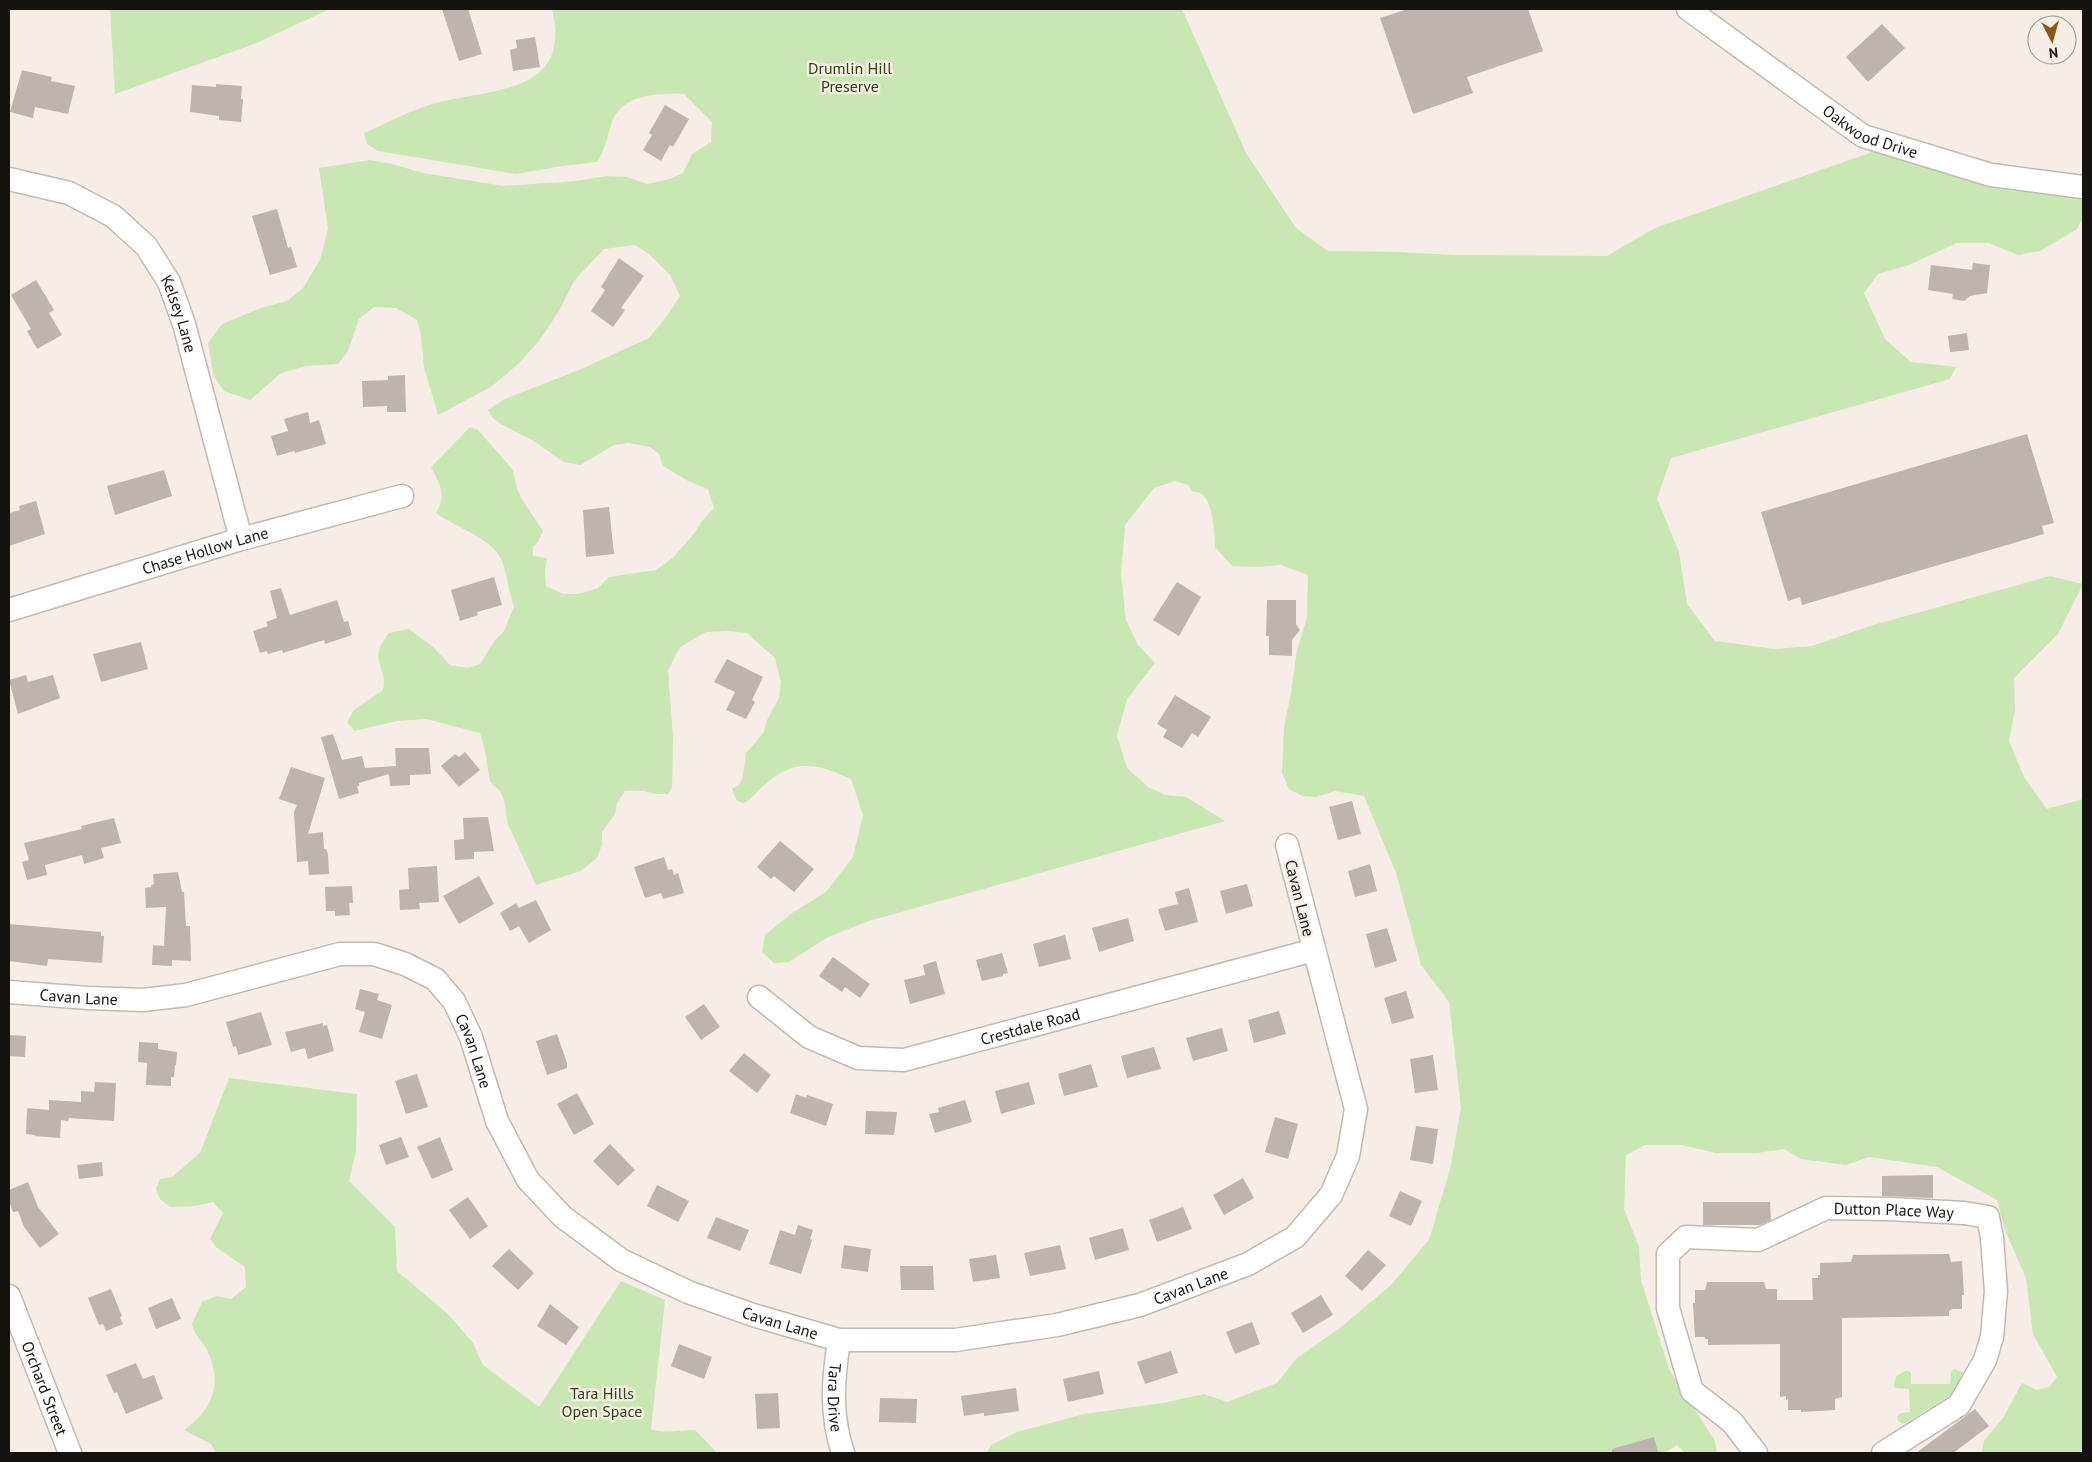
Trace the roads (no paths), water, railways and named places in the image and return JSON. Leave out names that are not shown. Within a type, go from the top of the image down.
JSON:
[{"type":"street","name":"Oakwood Drive","points":[[1688,9],[1862,136],[1991,174],[2083,187]]},
{"type":"street","name":"Kelsey Lane","points":[[9,179],[69,193],[113,216],[146,246],[170,282],[184,324],[241,540]]},
{"type":"street","name":"Chase Hollow Lane","points":[[9,610],[241,540],[402,496]]},
{"type":"street","name":"Cavan Lane","points":[[9,992],[143,1000],[186,995],[340,954],[374,954],[405,964],[435,979],[454,1001],[471,1037],[497,1121],[528,1180],[563,1217],[621,1260],[688,1292],[753,1315],[838,1340],[955,1340],[1057,1325],[1140,1305],[1248,1264],[1294,1237],[1331,1196],[1348,1156],[1356,1109],[1287,845]]},
{"type":"street","name":"Crestdale Road","points":[[759,997],[809,1037],[858,1058],[904,1060],[1314,950]]},
{"type":"street","name":"Dutton Place Way","points":[[1756,1453],[1732,1422],[1692,1391],[1668,1308],[1668,1254],[1686,1237],[1758,1240],[1826,1208],[1964,1213],[1988,1218],[1992,1238],[1996,1291],[1992,1337],[1985,1360],[1959,1405],[1883,1453]]},
{"type":"street","name":"Orchard Street","points":[[9,1296],[70,1453]]},
{"type":"street","name":"Tara Drive","points":[[838,1340],[832,1386],[836,1432],[843,1453]]},
{"type":"park label","name":"Drumlin Hill Preserve","points":[[850,77]]},
{"type":"park label","name":"Tara Hills Open Space","points":[[602,1402]]}]
